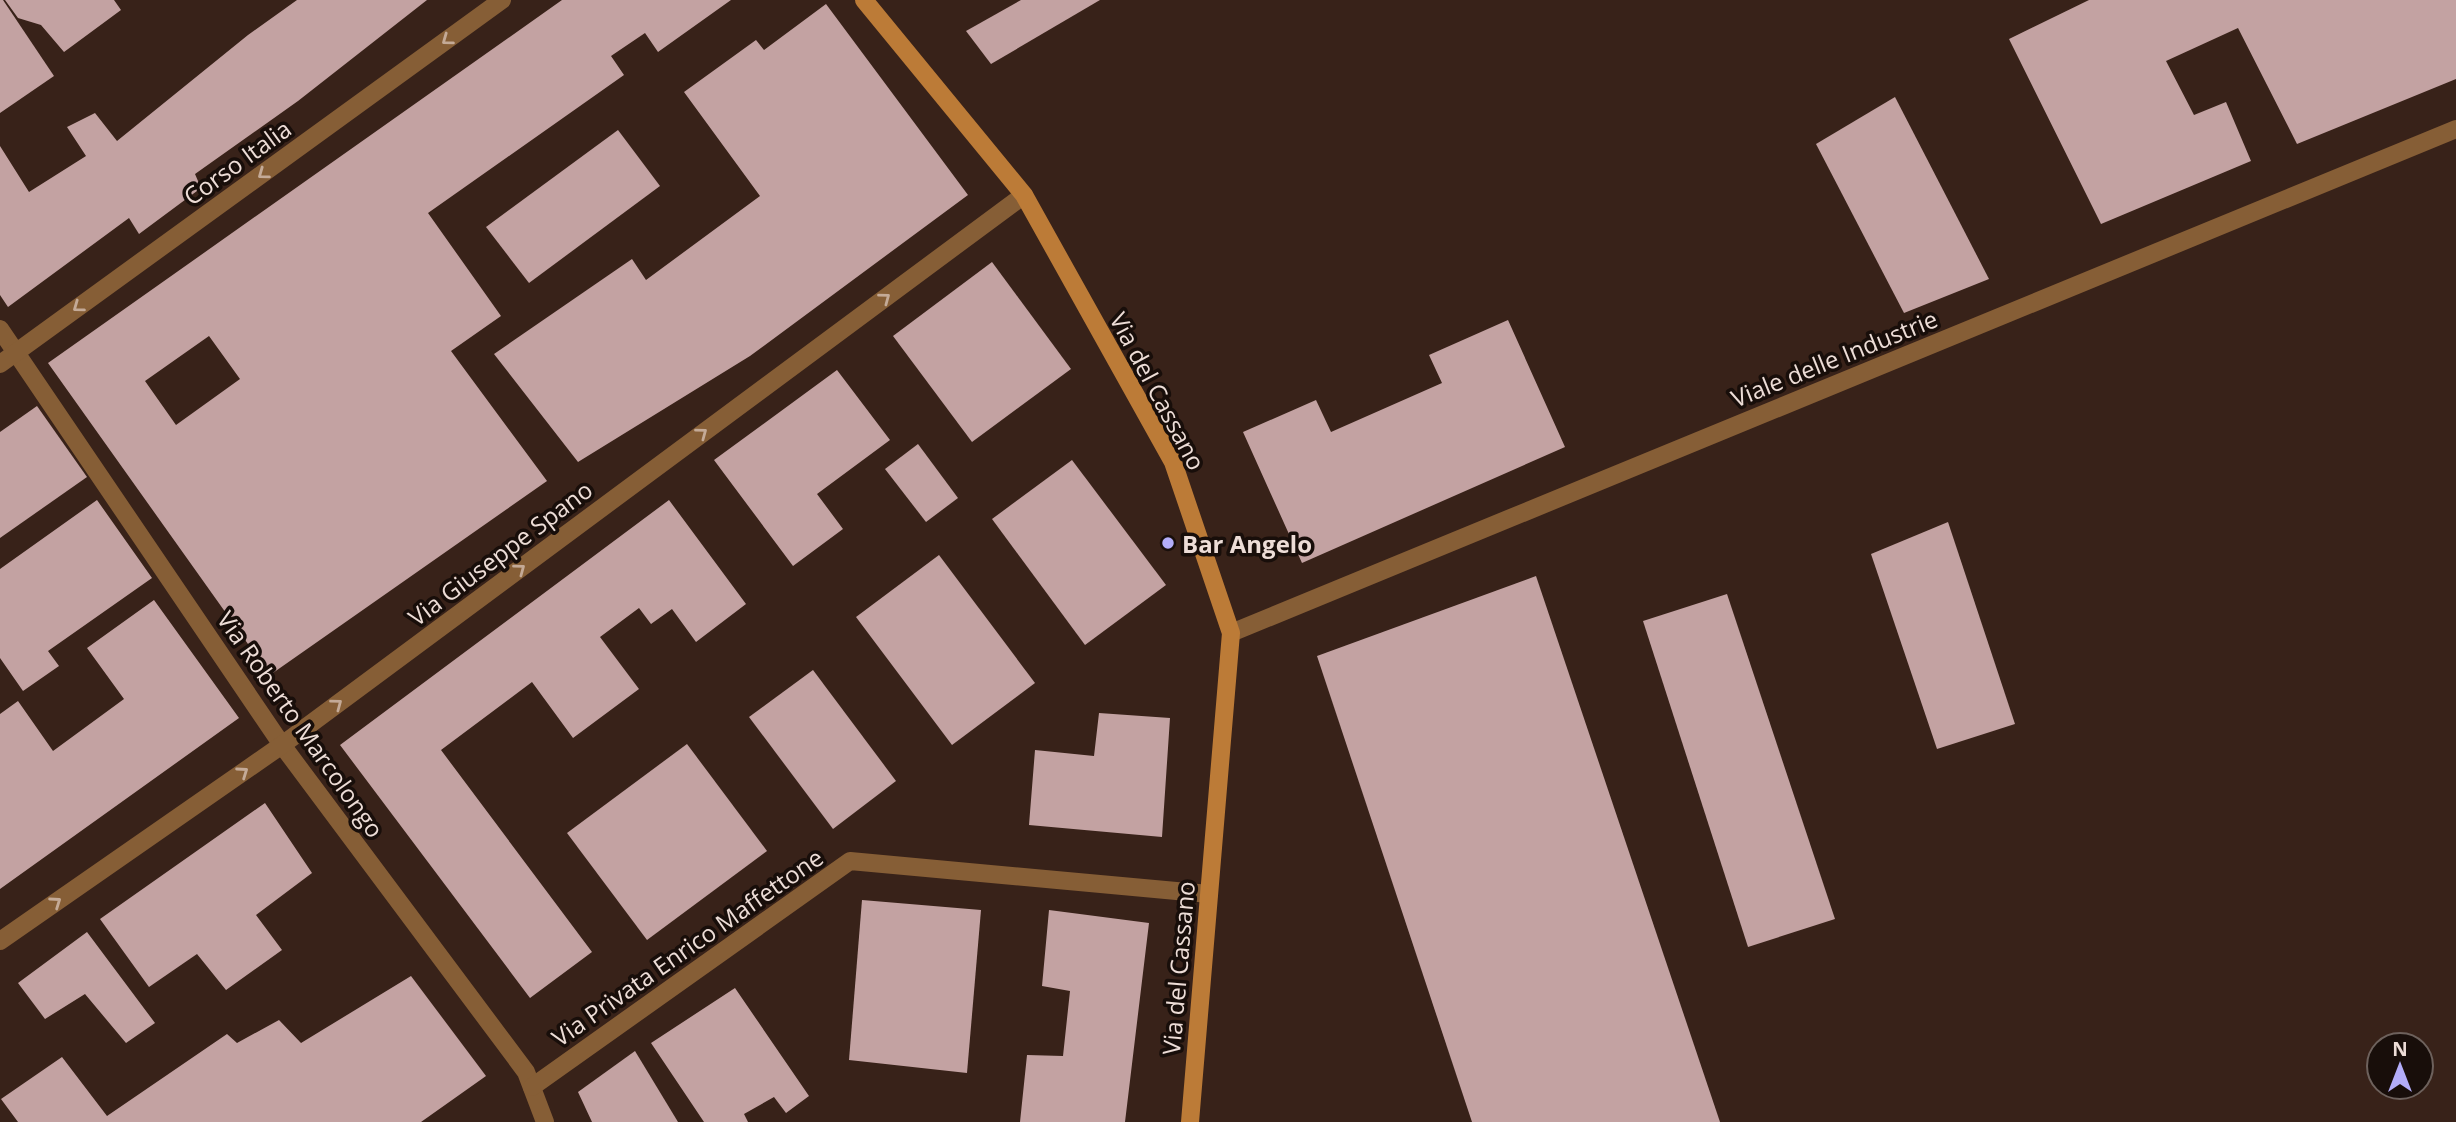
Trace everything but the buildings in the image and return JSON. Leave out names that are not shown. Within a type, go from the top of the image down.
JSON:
[{"type":"main road","name":"Via del Cassano","points":[[864,0],[1024,195],[1172,462],[1231,633],[1190,1122]]},
{"type":"street","name":"Corso Italia","points":[[0,364],[502,0]]},
{"type":"street","name":"Viale delle Industrie","points":[[1231,633],[2456,129]]},
{"type":"street","name":"Via Giuseppe Spano","points":[[0,941],[282,745],[1024,195]]},
{"type":"street","name":"Via Roberto Marcolongo","points":[[0,329],[282,745],[526,1072],[545,1122]]},
{"type":"street","name":"Via Privata Enrico Maffettone","points":[[532,1087],[850,861],[1209,894]]},
{"type":"place","name":"Bar Angelo","points":[[1168,543]]}]
